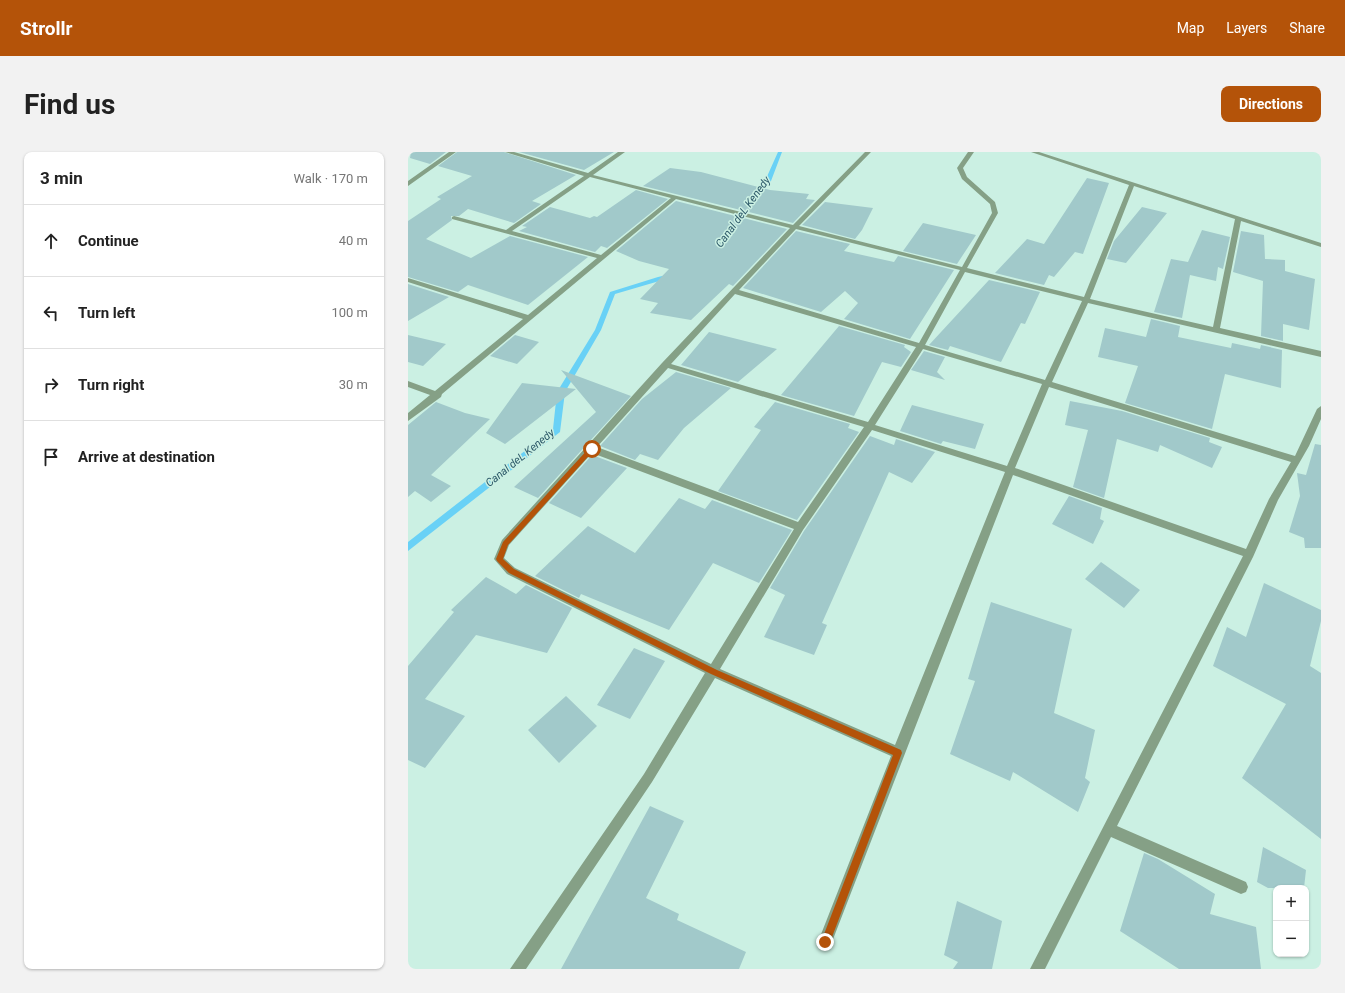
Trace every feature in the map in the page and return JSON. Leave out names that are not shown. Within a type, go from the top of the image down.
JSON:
[{"type":"street","points":[[408,184],[453,152]]},
{"type":"street","points":[[508,152],[588,175],[794,225],[1086,300],[1321,354]]},
{"type":"street","points":[[507,232],[622,152]]},
{"type":"street","points":[[868,152],[794,225],[665,366],[592,449],[505,543],[499,559],[511,571],[714,672],[898,753]]},
{"type":"street","points":[[517,969],[648,778],[714,672],[800,527],[870,426],[920,347],[964,269],[995,213],[993,203],[964,178],[960,168],[971,152]]},
{"type":"street","points":[[1034,152],[1321,245]]},
{"type":"street","points":[[825,942],[1010,470],[1047,383],[1086,300],[1132,184]]},
{"type":"street","points":[[408,418],[438,395],[676,196]]},
{"type":"street","points":[[454,218],[602,257]]},
{"type":"street","points":[[1216,330],[1238,218]]},
{"type":"street","points":[[408,280],[529,318]]},
{"type":"street","points":[[733,291],[1047,383],[1297,460]]},
{"type":"street","points":[[665,366],[870,426],[1010,470],[1249,554]]},
{"type":"street","points":[[408,384],[438,395]]},
{"type":"street","points":[[1037,969],[1249,554],[1274,499],[1297,460],[1321,409]]},
{"type":"street","points":[[592,449],[800,527]]},
{"type":"street","points":[[1108,829],[1241,888]]},
{"type":"building","points":[[411,152],[446,152],[430,164],[410,158]]},
{"type":"building","points":[[457,152],[504,152],[576,175],[532,201],[541,204],[514,223],[468,209],[459,216],[451,216],[452,220],[426,239],[471,258],[510,236],[588,257],[528,305],[468,285],[458,292],[408,277],[408,221],[441,199],[437,197],[472,176],[438,166]]},
{"type":"building","points":[[519,152],[614,152],[584,170]]},
{"type":"building","points":[[670,168],[701,172],[770,190],[809,194],[806,199],[815,200],[793,223],[643,186]]},
{"type":"building","points":[[1087,178],[1109,183],[1083,254],[1075,252],[1054,277],[1049,275],[1044,285],[995,273],[1027,239],[1044,244]]},
{"type":"building","points":[[636,190],[668,199],[607,248],[601,246],[595,252],[519,231],[527,227],[522,226],[550,207],[590,218],[594,216],[597,217]]},
{"type":"building","points":[[676,201],[787,229],[733,286],[729,284],[691,320],[650,313],[658,303],[640,299],[669,269],[639,261],[616,251]]},
{"type":"building","points":[[825,202],[873,208],[862,230],[855,239],[802,225]]},
{"type":"building","points":[[1142,207],[1167,213],[1126,263],[1107,259],[1114,241]]},
{"type":"building","points":[[923,223],[976,235],[957,264],[903,251]]},
{"type":"building","points":[[1202,230],[1230,237],[1223,269],[1218,267],[1216,281],[1190,275],[1182,318],[1154,312],[1171,259],[1188,262]]},
{"type":"building","points":[[796,231],[850,244],[844,251],[894,262],[898,256],[954,270],[910,339],[844,319],[858,303],[845,291],[821,312],[743,288]]},
{"type":"building","points":[[1241,231],[1264,235],[1265,259],[1285,260],[1285,271],[1315,279],[1309,330],[1283,324],[1283,341],[1261,336],[1263,281],[1233,272]]},
{"type":"building","points":[[989,280],[1040,292],[1025,324],[1021,323],[1001,362],[950,346],[948,350],[929,345]]},
{"type":"building","points":[[408,284],[449,297],[408,321]]},
{"type":"building","points":[[1151,319],[1180,326],[1178,337],[1231,348],[1232,343],[1260,349],[1261,345],[1282,350],[1281,388],[1225,374],[1212,429],[1125,403],[1138,366],[1098,357],[1105,328],[1146,337]]},
{"type":"building","points":[[839,326],[905,345],[904,347],[911,352],[901,367],[882,362],[854,416],[781,395]]},
{"type":"building","points":[[709,332],[777,349],[738,382],[681,365]]},
{"type":"building","points":[[408,335],[446,344],[423,366],[408,362]]},
{"type":"building","points":[[515,335],[539,342],[517,364],[490,356]]},
{"type":"building","points":[[924,351],[945,357],[937,372],[945,380],[911,370]]},
{"type":"building","points":[[561,370],[631,396],[538,498],[514,487],[596,412]]},
{"type":"building","points":[[676,372],[731,388],[684,428],[658,460],[640,454],[635,460],[600,446],[642,399]]},
{"type":"building","points":[[522,383],[576,389],[505,444],[486,433]]},
{"type":"building","points":[[1070,401],[1122,411],[1210,438],[1209,442],[1222,447],[1212,468],[1160,445],[1158,452],[1117,439],[1104,498],[1073,487],[1088,430],[1065,425]]},
{"type":"building","points":[[436,402],[465,413],[490,419],[431,475],[451,486],[431,502],[415,491],[408,497],[408,425]]},
{"type":"building","points":[[775,402],[850,424],[848,428],[859,432],[797,520],[718,491],[761,430],[754,427]]},
{"type":"building","points":[[912,405],[984,424],[975,449],[943,441],[941,444],[900,431]]},
{"type":"building","points":[[870,436],[894,445],[896,439],[935,452],[912,483],[889,472],[822,623],[827,625],[814,655],[764,637],[785,595],[770,588],[804,531]]},
{"type":"building","points":[[1315,444],[1321,445],[1321,548],[1305,548],[1304,538],[1289,532],[1300,496],[1297,473],[1306,475]]},
{"type":"building","points":[[592,455],[627,468],[581,518],[549,503]]},
{"type":"building","points":[[1069,496],[1102,508],[1100,519],[1104,521],[1093,544],[1052,524]]},
{"type":"building","points":[[679,498],[705,509],[712,500],[792,530],[759,583],[713,563],[669,630],[581,594],[579,598],[535,576],[588,526],[635,553]]},
{"type":"building","points":[[1101,562],[1140,590],[1124,608],[1085,579]]},
{"type":"building","points":[[486,577],[516,594],[526,585],[572,608],[547,653],[476,635],[425,699],[465,716],[425,768],[408,760],[408,666],[454,612],[451,610]]},
{"type":"building","points":[[1264,583],[1321,610],[1321,621],[1310,666],[1321,673],[1321,839],[1242,778],[1286,704],[1213,666],[1227,627],[1246,637]]},
{"type":"building","points":[[991,602],[1072,629],[1054,713],[1095,730],[1085,778],[1090,782],[1078,812],[1013,772],[1010,781],[950,754],[975,681],[968,679]]},
{"type":"building","points":[[634,648],[665,661],[630,719],[597,705]]},
{"type":"building","points":[[566,696],[597,726],[559,763],[528,730]]},
{"type":"building","points":[[650,806],[684,821],[646,898],[679,914],[677,920],[746,952],[739,969],[561,969]]},
{"type":"building","points":[[1263,847],[1306,870],[1304,885],[1273,885],[1273,888],[1268,888],[1257,882]]},
{"type":"building","points":[[1144,853],[1158,859],[1215,894],[1210,914],[1256,927],[1261,969],[1179,969],[1120,931]]},
{"type":"building","points":[[957,901],[1002,921],[992,969],[953,969],[958,962],[944,955]]},
{"type":"waterway","name":"Canal deL Kenedy","points":[[734,227],[768,181],[780,152]]},
{"type":"waterway","name":"Canal deL Kenedy","points":[[408,547],[557,430],[561,392],[598,330],[612,293],[671,276]]},
{"type":"route","points":[[592,449],[505,543],[499,559],[511,571],[714,672],[898,753],[825,942]]}]
